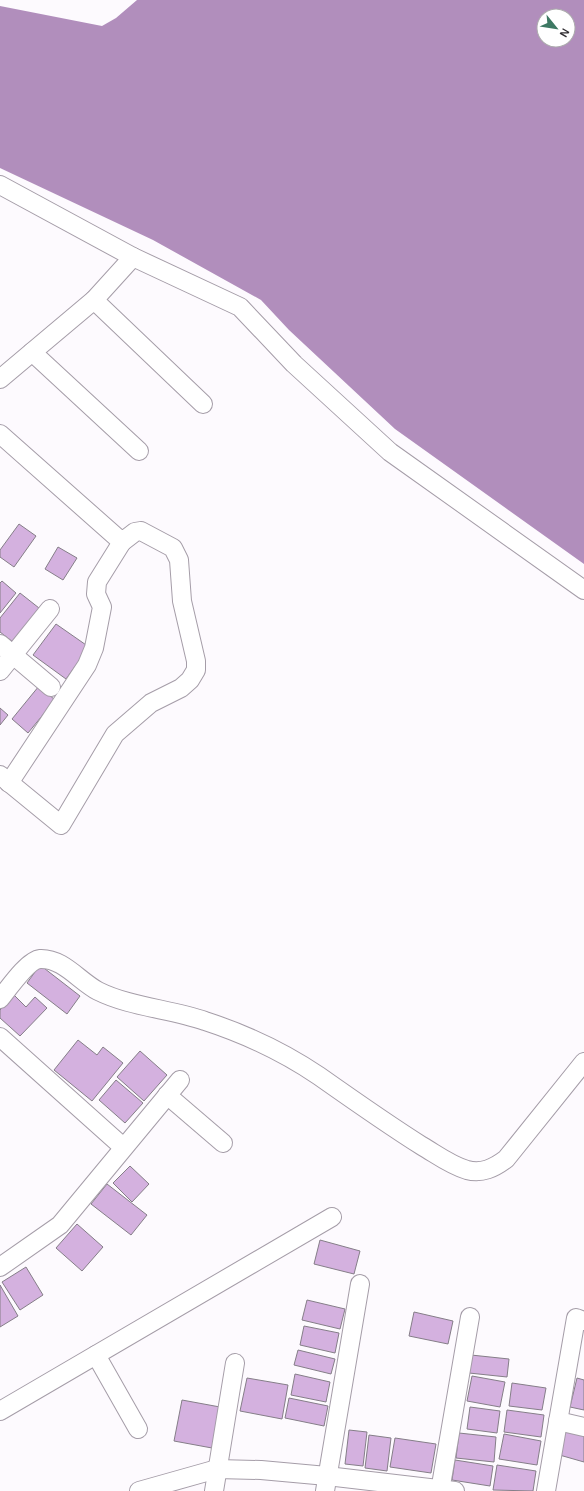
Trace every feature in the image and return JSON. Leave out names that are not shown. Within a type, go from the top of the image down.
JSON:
[{"type":"street","points":[[0,185],[132,257],[240,307],[294,364],[390,452],[584,590]]},
{"type":"street","points":[[0,378],[94,300],[132,257]]},
{"type":"street","points":[[94,300],[202,404]]},
{"type":"street","points":[[32,352],[139,451]]},
{"type":"street","points":[[0,434],[122,542]]},
{"type":"street","points":[[141,531],[173,548],[178,560],[179,586],[193,645],[196,670],[190,680],[181,688],[151,703],[116,734],[61,825],[5,779],[87,665],[94,648],[102,607],[96,594],[97,582],[122,542],[135,532],[141,531]]},
{"type":"street","points":[[0,671],[7,649],[50,609]]},
{"type":"street","points":[[7,649],[51,687]]},
{"type":"street","points":[[0,999],[30,965],[39,959],[48,960],[63,966],[97,990],[121,999],[205,1021],[263,1044],[310,1070],[451,1164],[468,1170],[492,1168],[506,1159],[584,1062]]},
{"type":"street","points":[[0,1037],[123,1147]]},
{"type":"street","points":[[0,1267],[60,1225],[180,1080]]},
{"type":"street","points":[[167,1096],[223,1143]]},
{"type":"street","points":[[0,1411],[332,1218]]},
{"type":"street","points":[[326,1483],[360,1284]]},
{"type":"street","points":[[139,1491],[217,1469],[261,1470],[326,1483],[445,1490],[470,1317]]},
{"type":"street","points":[[546,1491],[576,1318],[584,1321]]},
{"type":"street","points":[[96,1355],[138,1429]]},
{"type":"street","points":[[214,1491],[235,1363]]},
{"type":"street","points":[[558,1421],[584,1427]]},
{"type":"shaded area","points":[[137,0],[584,0],[584,564],[395,429],[289,330],[261,300],[153,240],[0,168],[0,6],[102,26],[116,18]]},
{"type":"building","points":[[19,524],[36,536],[14,567],[0,557],[0,550]]},
{"type":"building","points":[[58,547],[77,558],[63,580],[45,569]]},
{"type":"building","points":[[2,581],[16,593],[0,613],[0,583]]},
{"type":"building","points":[[20,593],[39,608],[13,642],[0,632],[0,618]]},
{"type":"building","points":[[56,624],[89,647],[66,679],[33,655]]},
{"type":"building","points":[[39,686],[55,700],[28,733],[12,719]]},
{"type":"building","points":[[0,708],[8,715],[0,725]]},
{"type":"building","points":[[40,965],[80,996],[67,1014],[27,983]]},
{"type":"building","points":[[14,995],[26,1007],[35,997],[47,1008],[20,1036],[0,1018],[0,1010]]},
{"type":"building","points":[[78,1040],[97,1055],[103,1047],[123,1063],[92,1101],[54,1070]]},
{"type":"building","points":[[140,1051],[167,1075],[144,1101],[117,1077]]},
{"type":"building","points":[[116,1080],[143,1103],[125,1123],[99,1100]]},
{"type":"building","points":[[130,1166],[149,1184],[132,1202],[113,1183]]},
{"type":"building","points":[[107,1184],[147,1215],[131,1235],[91,1204]]},
{"type":"building","points":[[77,1224],[103,1247],[82,1271],[56,1248]]},
{"type":"building","points":[[320,1240],[360,1251],[354,1274],[314,1264]]},
{"type":"building","points":[[26,1267],[43,1295],[20,1310],[2,1282]]},
{"type":"building","points":[[0,1285],[18,1316],[0,1327]]},
{"type":"building","points":[[307,1300],[345,1309],[340,1329],[302,1320]]},
{"type":"building","points":[[414,1312],[453,1321],[448,1344],[409,1336]]},
{"type":"building","points":[[304,1326],[339,1333],[335,1353],[300,1345]]},
{"type":"building","points":[[298,1350],[335,1359],[331,1374],[294,1365]]},
{"type":"building","points":[[471,1355],[509,1359],[507,1377],[469,1373]]},
{"type":"building","points":[[295,1374],[330,1382],[326,1402],[291,1395]]},
{"type":"building","points":[[472,1376],[505,1382],[500,1407],[467,1401]]},
{"type":"building","points":[[247,1378],[288,1385],[282,1419],[240,1411]]},
{"type":"building","points":[[577,1378],[584,1380],[584,1410],[570,1407]]},
{"type":"building","points":[[512,1383],[546,1388],[542,1410],[509,1406]]},
{"type":"building","points":[[289,1398],[328,1406],[324,1426],[285,1418]]},
{"type":"building","points":[[182,1400],[220,1407],[212,1448],[174,1441]]},
{"type":"building","points":[[470,1407],[500,1411],[497,1433],[467,1429]]},
{"type":"building","points":[[507,1410],[544,1415],[541,1437],[504,1432]]},
{"type":"building","points":[[564,1426],[584,1432],[584,1462],[556,1454]]},
{"type":"building","points":[[349,1430],[367,1432],[363,1466],[345,1464]]},
{"type":"building","points":[[459,1433],[496,1437],[494,1462],[456,1458]]},
{"type":"building","points":[[504,1434],[541,1441],[537,1465],[499,1459]]},
{"type":"building","points":[[369,1435],[391,1438],[387,1471],[365,1468]]},
{"type":"building","points":[[395,1438],[436,1444],[431,1473],[390,1467]]},
{"type":"building","points":[[455,1460],[493,1466],[490,1486],[452,1480]]},
{"type":"building","points":[[497,1465],[536,1471],[533,1491],[493,1490]]}]
